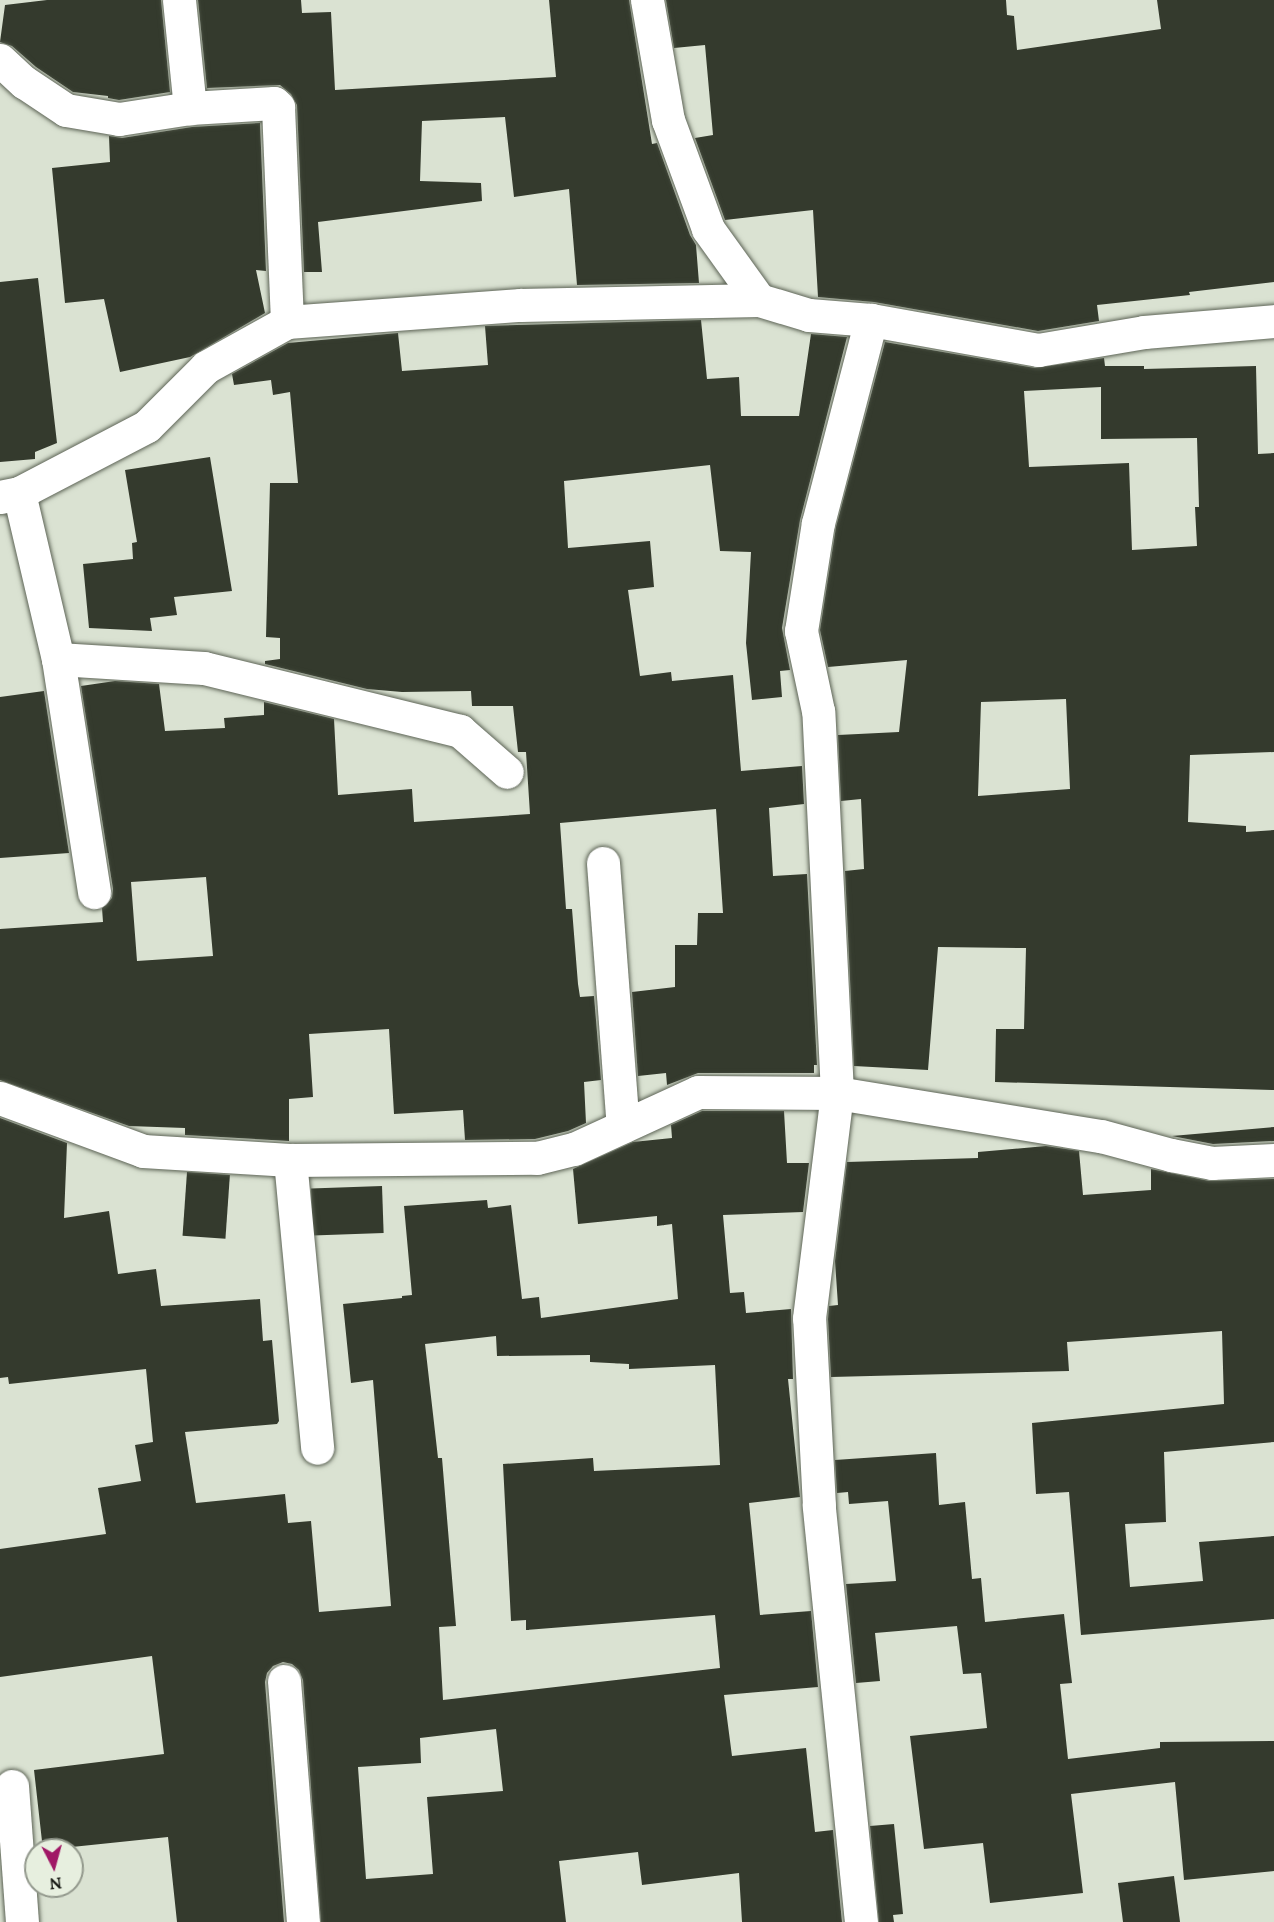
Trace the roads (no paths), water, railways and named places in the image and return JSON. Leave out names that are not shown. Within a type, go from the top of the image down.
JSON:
[{"type":"street","points":[[179,0],[190,108]]},
{"type":"street","points":[[647,0],[668,120],[693,189],[708,229],[759,300]]},
{"type":"street","points":[[0,60],[24,82],[66,110],[119,119],[190,108],[268,102],[278,107],[287,322]]},
{"type":"street","points":[[94,892],[58,659],[9,495],[147,426],[206,367],[287,322],[520,304],[759,300],[809,315],[871,320],[1038,350],[1144,332],[1274,321]]},
{"type":"street","points":[[861,1922],[819,1506],[809,1318],[837,1093],[818,711],[801,631],[818,523],[871,320]]},
{"type":"street","points":[[58,659],[204,668],[460,731],[507,772]]},
{"type":"street","points":[[603,863],[623,1126]]},
{"type":"street","points":[[0,1098],[143,1151],[290,1160],[537,1158],[574,1149],[698,1092],[837,1093],[1101,1136],[1171,1155],[1212,1162],[1274,1160]]},
{"type":"street","points":[[290,1160],[317,1448]]},
{"type":"street","points":[[284,1681],[303,1922]]},
{"type":"street","points":[[12,1786],[22,1922]]}]
